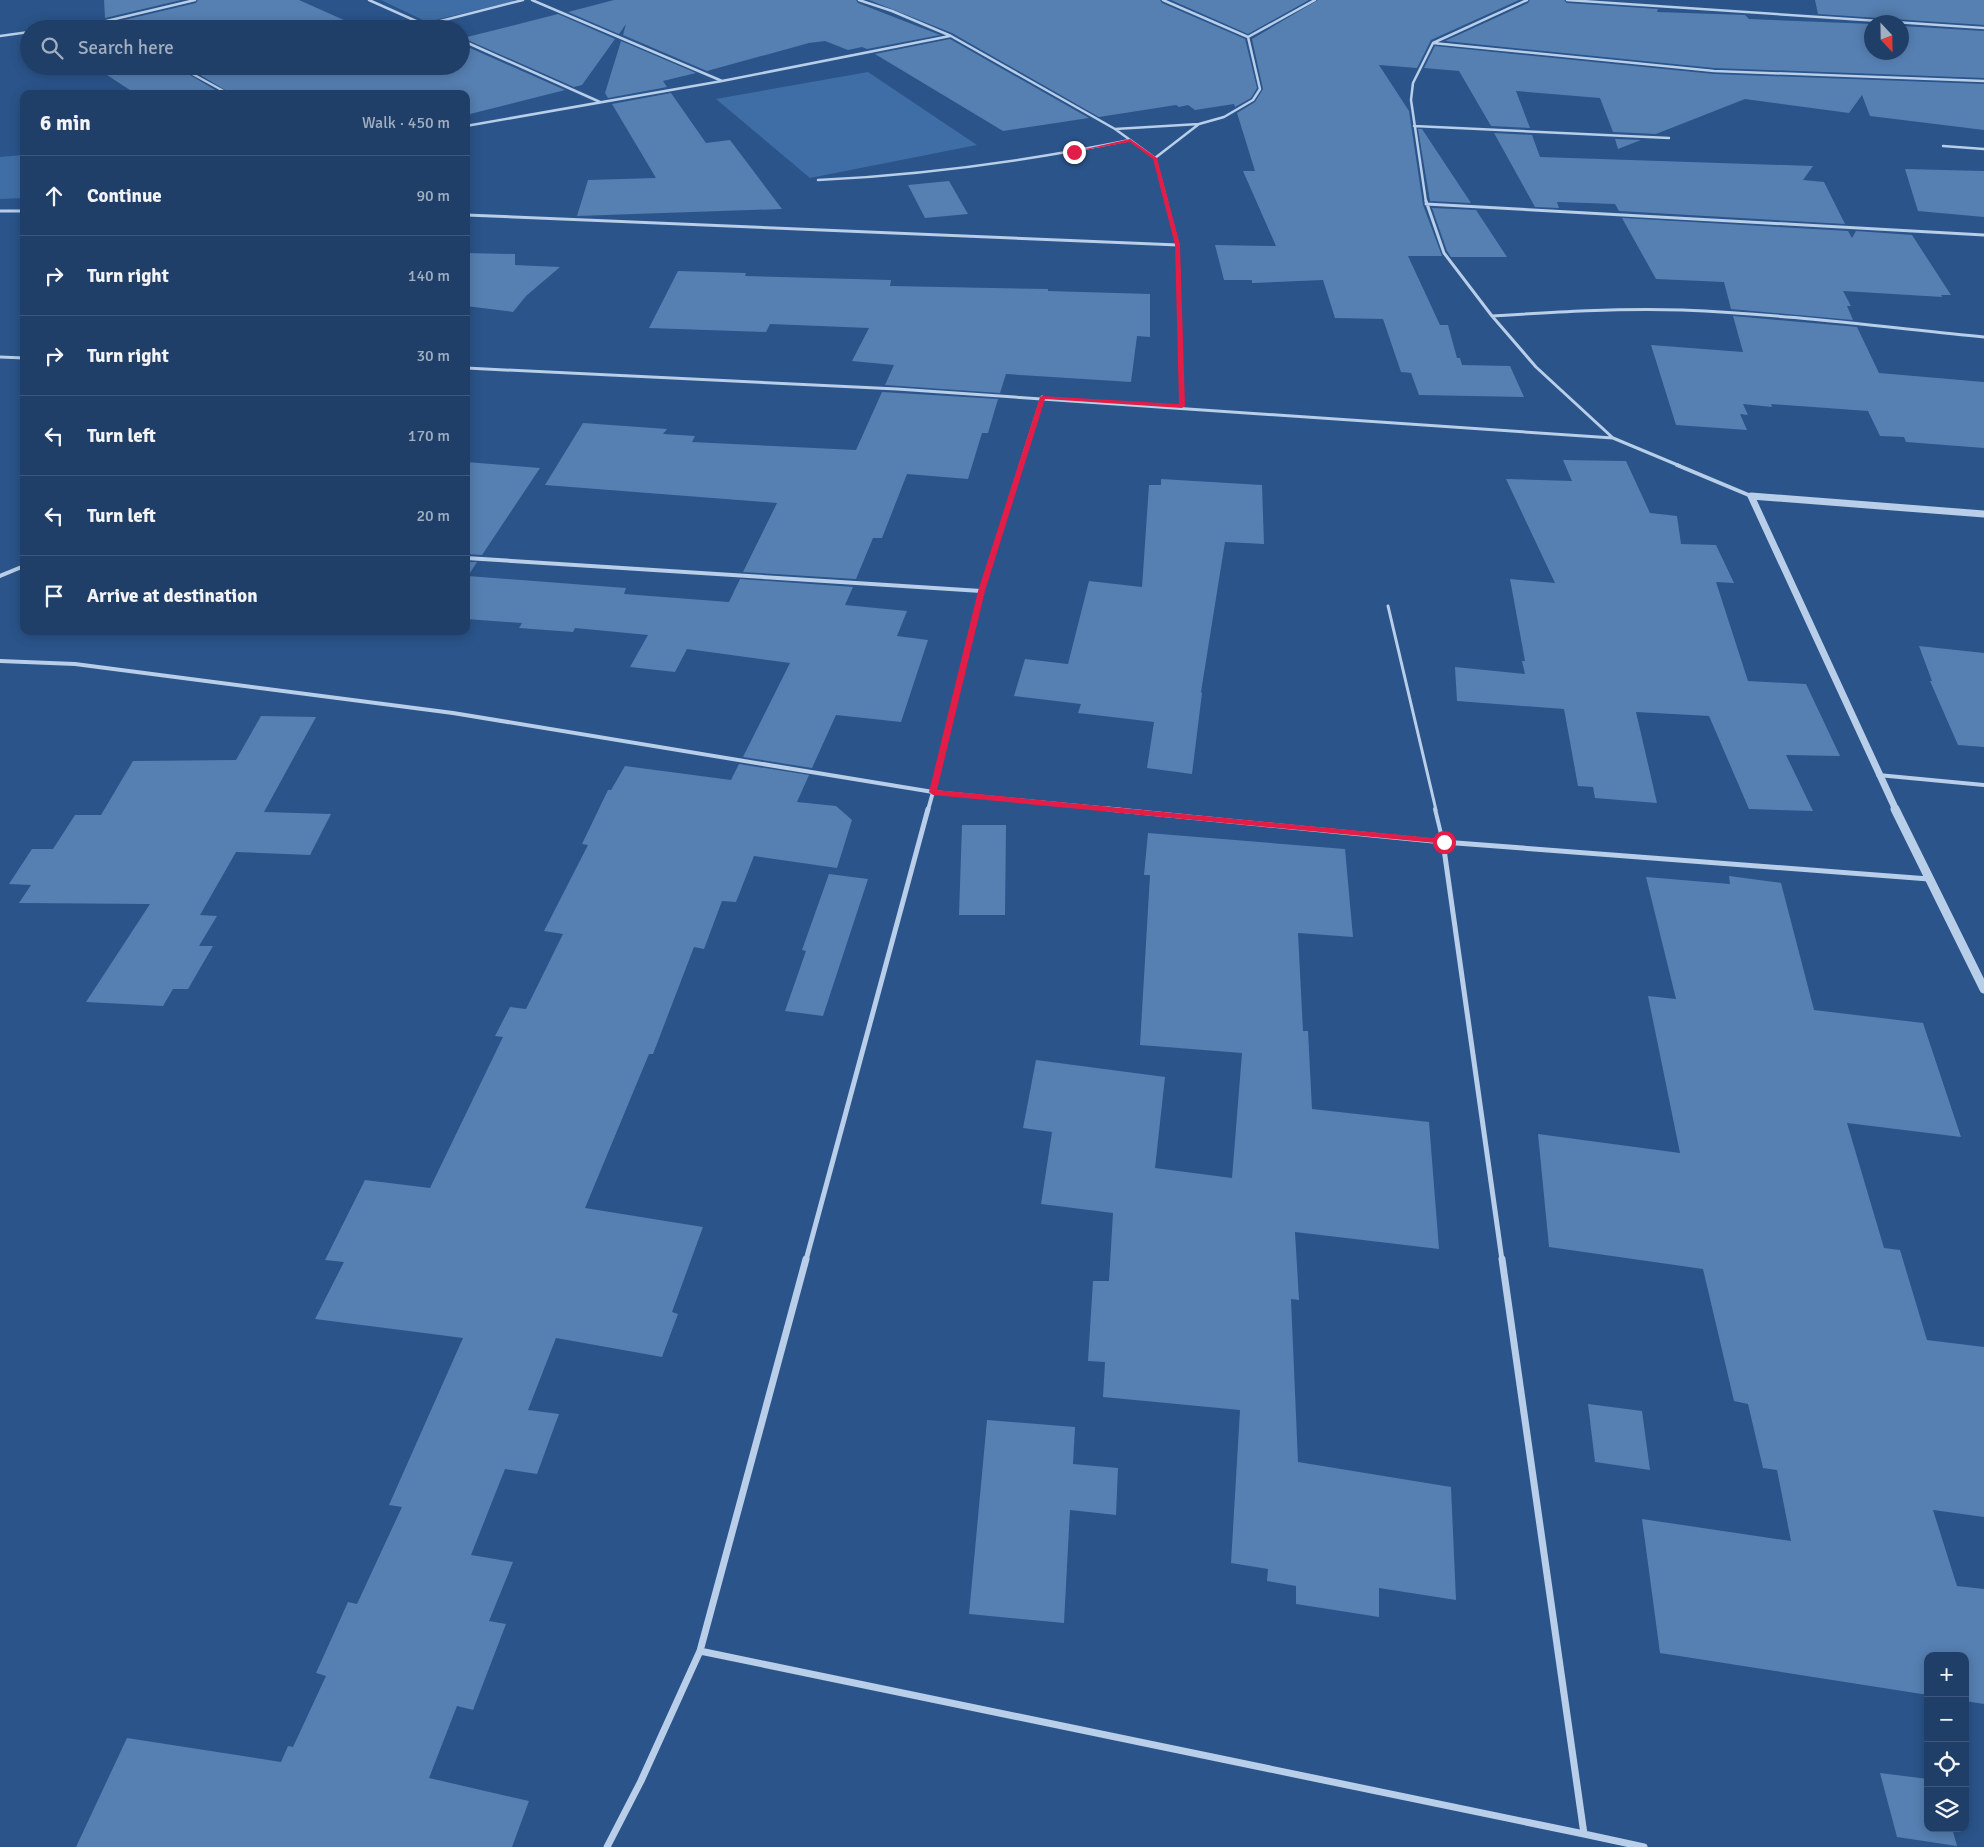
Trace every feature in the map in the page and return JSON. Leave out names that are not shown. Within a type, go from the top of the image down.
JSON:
[{"type":"street","points":[[111,20],[195,0]]},
{"type":"street","points":[[369,0],[414,20]]},
{"type":"street","points":[[445,20],[524,0]]},
{"type":"street","points":[[532,0],[722,81]]},
{"type":"street","points":[[859,0],[892,11],[951,36],[1115,129],[1155,158],[1178,245],[1182,406]]},
{"type":"street","points":[[1163,0],[1248,37]]},
{"type":"street","points":[[1248,37],[1316,0]]},
{"type":"street","points":[[1527,0],[1433,43],[1413,83],[1411,100],[1426,204],[1444,253],[1492,316],[1536,367],[1613,438]]},
{"type":"street","points":[[1567,0],[1984,28]]},
{"type":"street","points":[[0,36],[20,33]]},
{"type":"street","points":[[470,125],[722,81],[951,36]]},
{"type":"street","points":[[1115,129],[1199,124],[1224,117],[1253,100],[1260,89],[1248,37]]},
{"type":"street","points":[[1433,43],[1714,71],[1984,81]]},
{"type":"street","points":[[470,44],[600,102]]},
{"type":"street","points":[[194,75],[222,90]]},
{"type":"street","points":[[1155,158],[1199,124]]},
{"type":"street","points":[[1414,126],[1668,138]]},
{"type":"street","points":[[818,180],[900,176],[965,169],[1074,152],[1130,140]]},
{"type":"street","points":[[1943,146],[1984,149]]},
{"type":"street","points":[[1426,204],[1984,235]]},
{"type":"street","points":[[0,211],[20,211]]},
{"type":"street","points":[[470,215],[1178,245]]},
{"type":"street","points":[[1492,316],[1620,309],[1682,310],[1763,314],[1984,337]]},
{"type":"street","points":[[0,358],[20,358]]},
{"type":"street","points":[[470,368],[724,378],[1042,397],[1613,438],[1751,496],[1984,514]]},
{"type":"street","points":[[607,1847],[641,1781],[700,1650],[933,792],[981,591],[1042,397]]},
{"type":"street","points":[[1751,496],[1878,775],[1984,989]]},
{"type":"street","points":[[470,558],[981,591]]},
{"type":"street","points":[[0,576],[20,568]]},
{"type":"street","points":[[0,661],[75,664],[453,713],[933,792],[1444,842],[1931,879]]},
{"type":"street","points":[[1878,775],[1984,785]]},
{"type":"street","points":[[1444,842],[1584,1834]]},
{"type":"street","points":[[700,1650],[1644,1847]]},
{"type":"lane","points":[[1388,606],[1444,842]]},
{"type":"shaded area","points":[[381,0],[515,1],[435,20],[423,20]]},
{"type":"shaded area","points":[[868,72],[977,145],[810,178],[716,99]]},
{"type":"shaded area","points":[[20,155],[20,198],[0,199],[0,157]]},
{"type":"building","points":[[104,0],[181,0],[105,18]]},
{"type":"building","points":[[198,0],[299,0],[344,20],[124,20],[196,3]]},
{"type":"building","points":[[614,0],[856,0],[858,3],[940,35],[867,49],[862,47],[848,50],[825,41],[809,43],[707,71],[623,35],[626,24],[619,34],[568,12]]},
{"type":"building","points":[[869,0],[1160,0],[1162,3],[1245,39],[1257,88],[1251,98],[1235,107],[1234,104],[1195,110],[1188,105],[1179,107],[1176,105],[1099,117],[952,33]]},
{"type":"building","points":[[1171,0],[1309,0],[1248,34]]},
{"type":"building","points":[[1318,0],[1519,0],[1431,40],[1417,68],[1379,65],[1409,111],[1423,205],[1442,256],[1408,256],[1440,325],[1448,325],[1457,358],[1460,358],[1462,365],[1510,366],[1524,397],[1419,395],[1411,373],[1401,372],[1383,319],[1335,318],[1323,280],[1252,283],[1252,280],[1224,280],[1215,245],[1276,246],[1243,171],[1255,171],[1237,113],[1255,102],[1263,89],[1252,39]]},
{"type":"building","points":[[1530,0],[1564,0],[1567,3],[1658,9],[1657,12],[1745,15],[1749,19],[1864,24],[1864,60],[1909,60],[1909,26],[1984,31],[1984,78],[1714,68],[1445,41],[1528,3]]},
{"type":"building","points":[[1815,0],[1984,0],[1984,25],[1909,20],[1909,15],[1864,15],[1864,17],[1818,14]]},
{"type":"building","points":[[558,14],[615,39],[582,85],[574,87],[470,41],[470,36]]},
{"type":"building","points":[[950,39],[1089,118],[1003,131],[875,54]]},
{"type":"building","points":[[621,41],[696,73],[663,81],[667,87],[608,98],[605,93]]},
{"type":"building","points":[[1435,46],[1714,74],[1984,84],[1984,130],[1870,116],[1862,95],[1849,113],[1745,99],[1656,134],[1613,132],[1600,98],[1516,91],[1530,128],[1491,126],[1459,71],[1424,68]]},
{"type":"building","points":[[470,48],[565,90],[470,114],[470,90],[225,90],[200,75],[470,75]]},
{"type":"building","points":[[107,75],[190,75],[215,90],[130,90]]},
{"type":"building","points":[[671,93],[706,143],[730,140],[782,209],[577,216],[588,180],[656,178],[612,104]]},
{"type":"building","points":[[1418,129],[1422,129],[1471,203],[1430,201]]},
{"type":"building","points":[[1494,133],[1532,135],[1540,157],[1813,166],[1803,180],[1824,182],[1845,224],[1619,211],[1615,204],[1557,202],[1559,208],[1535,207]]},
{"type":"building","points":[[1615,139],[1641,140],[1618,149]]},
{"type":"building","points":[[1905,169],[1984,171],[1984,217],[1918,211]]},
{"type":"building","points":[[949,181],[968,214],[925,218],[908,185]]},
{"type":"building","points":[[1432,208],[1476,210],[1507,257],[1451,257],[1447,251]]},
{"type":"building","points":[[1622,218],[1848,231],[1852,238],[1856,231],[1912,235],[1951,295],[1941,295],[1942,297],[1843,291],[1851,306],[1847,306],[1853,320],[1731,309],[1724,282],[1656,279]]},
{"type":"building","points":[[470,253],[515,254],[515,265],[560,267],[526,296],[513,312],[470,307]]},
{"type":"building","points":[[678,271],[746,273],[745,276],[891,280],[890,286],[1048,289],[1048,291],[1150,294],[1150,337],[1137,336],[1131,382],[1006,374],[1000,393],[885,385],[894,365],[852,361],[869,328],[770,324],[766,332],[649,328]]},
{"type":"building","points":[[1733,316],[1857,327],[1879,373],[1984,382],[1984,448],[1906,442],[1904,437],[1880,436],[1868,411],[1771,404],[1772,407],[1743,404],[1748,415],[1740,414],[1747,430],[1676,425],[1651,345],[1743,352]]},
{"type":"building","points":[[882,392],[998,399],[988,433],[982,433],[968,479],[907,474],[882,538],[873,538],[856,579],[743,572],[777,503],[545,485],[583,423],[667,429],[663,434],[695,436],[692,442],[856,450]]},
{"type":"building","points":[[1563,460],[1626,461],[1650,513],[1677,516],[1681,544],[1716,545],[1734,583],[1716,582],[1748,681],[1806,684],[1840,756],[1786,755],[1813,811],[1749,809],[1709,716],[1636,712],[1657,803],[1595,798],[1593,787],[1578,786],[1564,709],[1457,701],[1455,667],[1525,674],[1522,661],[1525,661],[1510,579],[1555,583],[1506,479],[1572,481]]},
{"type":"building","points":[[470,462],[540,468],[482,555],[470,554]]},
{"type":"building","points":[[1161,479],[1262,485],[1264,544],[1225,542],[1201,692],[1192,774],[1147,768],[1154,722],[1078,713],[1081,704],[1014,696],[1025,659],[1068,664],[1089,581],[1142,587],[1149,485],[1161,485]]},
{"type":"building","points":[[470,562],[477,562],[470,573]]},
{"type":"building","points":[[470,576],[626,588],[624,594],[729,602],[740,579],[853,587],[845,605],[907,611],[897,636],[928,640],[901,722],[836,715],[812,768],[743,757],[790,663],[687,649],[675,672],[630,667],[648,635],[575,628],[573,632],[519,628],[522,623],[470,619]]},
{"type":"building","points":[[1919,646],[1984,653],[1984,747],[1958,745],[1930,681],[1932,681]]},
{"type":"building","points":[[261,716],[316,717],[264,812],[331,814],[310,855],[236,852],[200,915],[217,916],[199,946],[213,946],[188,989],[173,989],[163,1006],[86,1002],[150,904],[19,903],[31,885],[9,884],[32,849],[53,849],[75,815],[101,815],[133,761],[236,760]]},
{"type":"building","points":[[739,764],[809,775],[797,802],[836,806],[852,820],[837,868],[754,856],[736,902],[722,901],[704,949],[694,947],[653,1054],[649,1054],[585,1208],[703,1227],[672,1312],[678,1314],[662,1357],[556,1338],[528,1410],[559,1414],[537,1474],[505,1469],[471,1555],[513,1562],[489,1621],[506,1624],[473,1710],[457,1706],[429,1778],[529,1801],[512,1847],[76,1847],[127,1738],[281,1762],[288,1746],[293,1747],[326,1676],[316,1673],[348,1602],[357,1604],[402,1507],[389,1505],[463,1338],[315,1319],[344,1262],[325,1260],[365,1180],[430,1188],[503,1037],[495,1036],[510,1007],[526,1009],[563,934],[544,931],[588,845],[582,844],[608,790],[611,790],[625,766],[731,780]]},
{"type":"building","points":[[962,825],[1006,825],[1005,915],[959,915]]},
{"type":"building","points":[[1148,833],[1345,849],[1353,937],[1298,933],[1303,1031],[1308,1031],[1312,1109],[1429,1122],[1439,1249],[1295,1232],[1299,1300],[1291,1299],[1298,1462],[1451,1487],[1456,1600],[1379,1588],[1379,1617],[1296,1604],[1296,1586],[1267,1581],[1268,1569],[1231,1563],[1240,1410],[1103,1397],[1105,1362],[1088,1361],[1093,1281],[1109,1281],[1113,1213],[1041,1204],[1052,1132],[1023,1128],[1036,1060],[1165,1077],[1155,1168],[1232,1178],[1242,1053],[1140,1045],[1150,875],[1144,875]]},
{"type":"building","points":[[829,874],[868,879],[823,1016],[785,1011],[806,951],[802,950]]},
{"type":"building","points":[[1729,876],[1781,883],[1814,1010],[1923,1023],[1961,1137],[1847,1123],[1884,1248],[1900,1250],[1927,1340],[1984,1347],[1984,1517],[1933,1510],[1957,1586],[1984,1589],[1984,1704],[1969,1702],[1969,1652],[1924,1652],[1924,1694],[1660,1653],[1642,1519],[1791,1541],[1777,1470],[1763,1468],[1748,1404],[1734,1401],[1703,1269],[1549,1247],[1538,1134],[1680,1153],[1648,996],[1676,999],[1646,877],[1730,884]]},
{"type":"building","points":[[1588,1404],[1642,1411],[1650,1470],[1595,1462]]},
{"type":"building","points":[[987,1420],[1075,1427],[1073,1464],[1118,1468],[1116,1515],[1070,1510],[1064,1623],[969,1614]]},
{"type":"building","points":[[1880,1773],[1924,1778],[1924,1832],[1953,1832],[1957,1846],[1897,1837]]},
{"type":"route","points":[[1074,152],[1130,140],[1155,158],[1178,245],[1182,406],[1042,397],[981,591],[933,792],[1444,842]]}]
